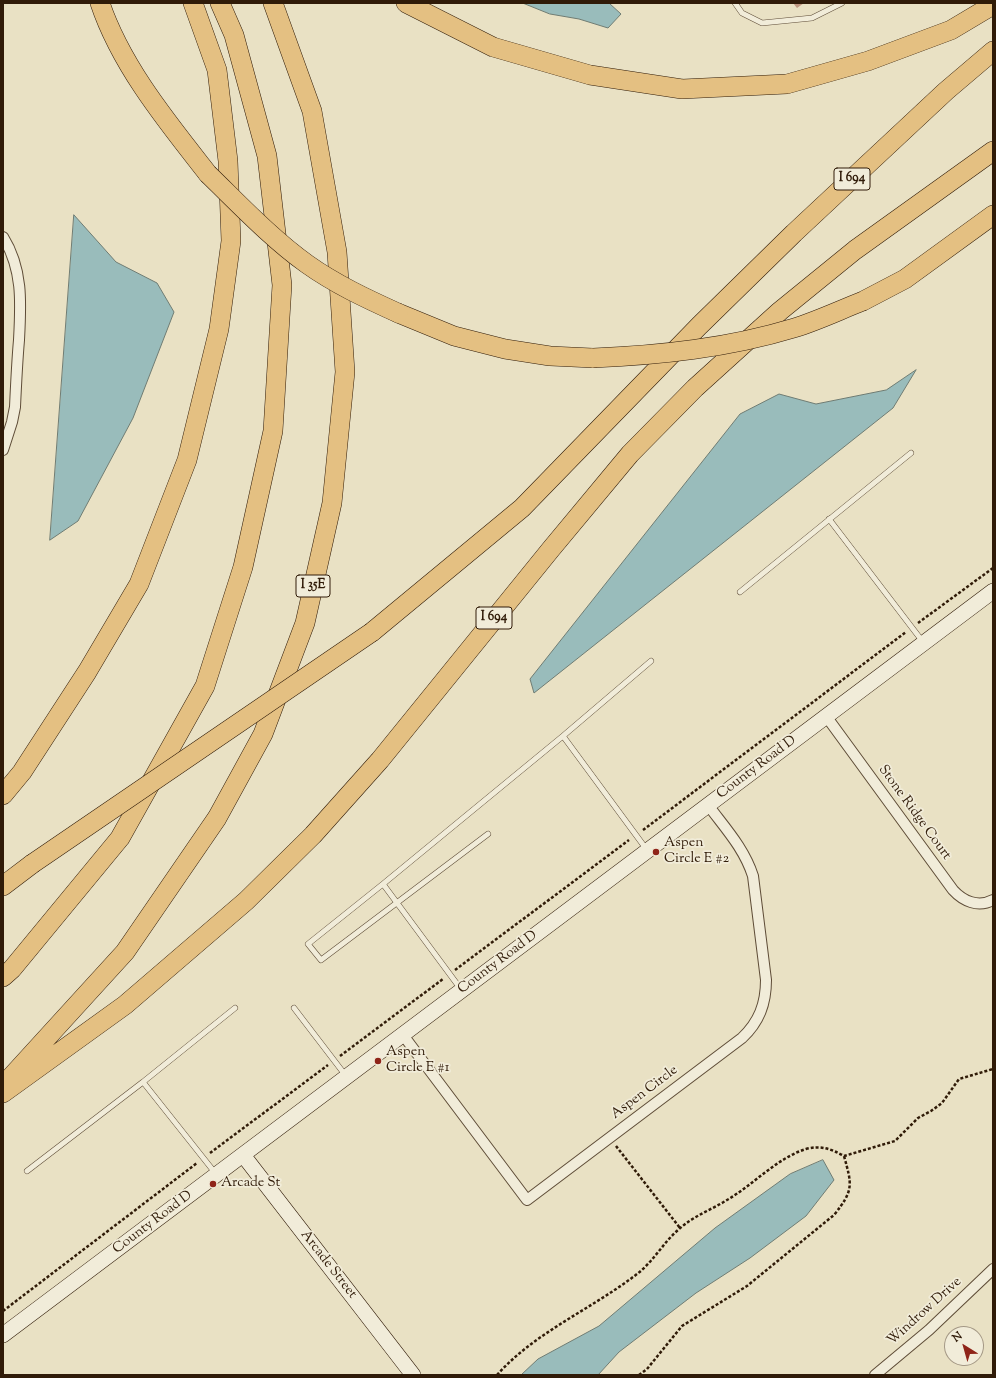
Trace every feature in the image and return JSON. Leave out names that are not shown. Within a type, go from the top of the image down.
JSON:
[{"type":"highway","points":[[100,3],[105,18],[139,81],[169,124],[208,174],[255,221],[308,264],[362,297],[454,336],[505,349],[550,356],[593,358],[649,355],[714,347],[795,328],[862,301],[905,279],[993,216]]},
{"type":"highway","points":[[3,795],[22,772],[87,672],[139,584],[187,460],[217,337],[231,241],[228,161],[217,70],[194,3]]},
{"type":"highway","points":[[3,977],[12,969],[120,838],[205,686],[245,559],[273,431],[282,285],[267,156],[234,35],[220,3]]},
{"type":"highway","name":"I 35E","points":[[3,1086],[125,952],[217,818],[263,734],[305,623],[332,503],[345,372],[337,252],[312,111],[273,3]]},
{"type":"highway","points":[[406,3],[494,47],[590,75],[682,89],[787,84],[868,61],[951,30],[993,5]]},
{"type":"highway","name":"I 694","points":[[3,886],[32,864],[372,632],[522,508],[699,326],[789,238],[946,90],[993,52]]},
{"type":"highway","name":"I 694","points":[[3,1093],[125,1006],[246,901],[313,835],[380,760],[630,454],[695,388],[780,311],[855,250],[993,151]]},
{"type":"street","points":[[3,237],[16,263],[20,281],[21,301],[15,407],[3,450]]},
{"type":"street","name":"County Road D","points":[[3,1335],[993,591]]},
{"type":"street","name":"Stone Ridge Court","points":[[826,716],[953,890],[968,902],[979,904],[993,900]]},
{"type":"street","name":"Aspen Circle","points":[[403,1035],[527,1200],[742,1038],[757,1021],[763,1008],[766,994],[766,980],[753,876],[748,861],[740,848],[708,805]]},
{"type":"street","name":"Arcade Street","points":[[243,1155],[413,1375]]},
{"type":"street","name":"Windrow Drive","points":[[875,1375],[929,1330],[993,1269]]},
{"type":"lane","points":[[735,3],[742,13],[762,24],[812,18],[842,3]]},
{"type":"lane","points":[[740,592],[911,453]]},
{"type":"lane","points":[[829,519],[924,643]]},
{"type":"lane","points":[[488,834],[321,960],[308,944],[563,736],[651,661]]},
{"type":"lane","points":[[563,736],[648,850]]},
{"type":"lane","points":[[383,884],[462,990]]},
{"type":"lane","points":[[27,1172],[143,1082],[234,1008]]},
{"type":"lane","points":[[294,1008],[347,1077]]},
{"type":"lane","points":[[143,1082],[216,1175]]},
{"type":"path","points":[[3,1311],[203,1158],[993,568]]},
{"type":"path","points":[[844,1156],[895,1141],[918,1118],[931,1111],[942,1102],[959,1078],[993,1069]]},
{"type":"path","points":[[609,1138],[680,1228]]},
{"type":"path","points":[[497,1375],[511,1359],[559,1325],[600,1300],[638,1273],[680,1228],[705,1211],[726,1201],[784,1160],[805,1150],[820,1147],[832,1149],[844,1156],[851,1185],[844,1203],[834,1215],[747,1286],[682,1326],[647,1369],[639,1375]]},
{"type":"water","points":[[523,3],[609,3],[621,14],[608,28],[579,19],[550,14]]},
{"type":"water","points":[[74,215],[116,262],[157,283],[174,312],[133,418],[78,521],[50,540]]},
{"type":"water","points":[[916,370],[893,408],[534,693],[530,679],[740,414],[779,394],[816,404],[886,390]]},
{"type":"water","points":[[823,1160],[834,1180],[806,1216],[750,1258],[696,1293],[619,1352],[598,1375],[521,1375],[538,1359],[599,1326],[715,1228],[790,1174]]},
{"type":"place","name":"Aspen Circle E #2","points":[[656,852]]},
{"type":"place","name":"Aspen Circle E #1","points":[[378,1061]]},
{"type":"place","name":"Arcade St","points":[[213,1184]]}]
